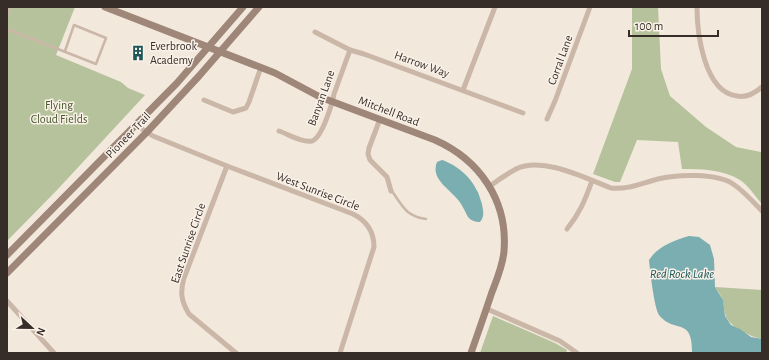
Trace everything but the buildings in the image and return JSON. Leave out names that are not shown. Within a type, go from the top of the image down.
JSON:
[{"type":"main road","name":"Mitchell Road","points":[[105,7],[208,48],[261,67],[320,96],[448,146],[461,154],[474,165],[490,186],[500,209],[503,225],[504,252],[501,268],[470,353]]},
{"type":"main road","name":"Pioneer Trail","points":[[7,255],[177,83],[243,7]]},
{"type":"main road","name":"Pioneer Trail","points":[[7,273],[146,133],[221,52],[259,7]]},
{"type":"street","points":[[463,90],[494,7]]},
{"type":"street","name":"Corral Lane","points":[[547,119],[590,7]]},
{"type":"street","points":[[697,7],[699,38],[702,51],[714,81],[725,93],[732,96],[740,97],[749,95],[762,87]]},
{"type":"street","name":"Harrow Way","points":[[315,32],[350,50],[523,113]]},
{"type":"street","name":"Banyan Lane","points":[[279,131],[304,140],[313,140],[318,137],[350,50]]},
{"type":"street","points":[[204,100],[233,112],[246,108],[261,67]]},
{"type":"street","points":[[380,119],[368,154],[370,160],[387,177],[391,191]]},
{"type":"street","name":"West Sunrise Circle","points":[[136,125],[146,133],[153,136],[360,217],[372,230],[374,238],[372,255],[340,353]]},
{"type":"street","name":"East Sunrise Circle","points":[[227,166],[184,278],[181,296],[189,314],[236,353]]},
{"type":"street","points":[[490,186],[516,169],[535,166],[555,167],[611,188],[619,189],[660,178],[683,176],[706,177],[725,180],[738,188],[762,211]]},
{"type":"street","points":[[567,229],[576,218],[583,205],[592,181]]},
{"type":"street","points":[[7,301],[54,353]]},
{"type":"street","points":[[487,309],[560,341],[578,353]]},
{"type":"lane","points":[[7,16],[11,7]]},
{"type":"lane","points":[[7,29],[96,64],[106,38],[74,25],[64,51]]},
{"type":"lane","points":[[391,191],[406,212],[416,217],[426,219]]},
{"type":"green space","name":"Flying Cloud Fields","points":[[7,7],[75,7],[56,55],[121,82],[128,88],[145,95],[58,189],[7,241]]},
{"type":"green space","points":[[632,7],[658,7],[661,69],[670,96],[706,127],[736,147],[761,152],[762,150],[761,203],[746,185],[733,176],[711,170],[682,169],[678,142],[637,140],[620,182],[615,182],[593,174],[632,69]]},
{"type":"green space","points":[[715,287],[762,290],[762,339],[742,331],[729,321],[725,315],[721,296]]},
{"type":"green space","points":[[493,316],[555,343],[567,350],[566,353],[480,353]]},
{"type":"water","points":[[442,160],[462,172],[474,184],[482,204],[483,216],[480,222],[474,221],[468,217],[459,201],[439,179],[436,174],[436,168],[437,162]]},
{"type":"water","name":"Red Rock Lake","points":[[689,236],[699,237],[710,245],[714,259],[715,287],[723,300],[725,316],[731,325],[740,329],[751,337],[762,339],[762,353],[692,353],[689,334],[686,330],[665,321],[659,315],[654,297],[649,260],[652,255],[666,245]]},
{"type":"place","name":"Everbrook Academy","points":[[138,53]]}]
